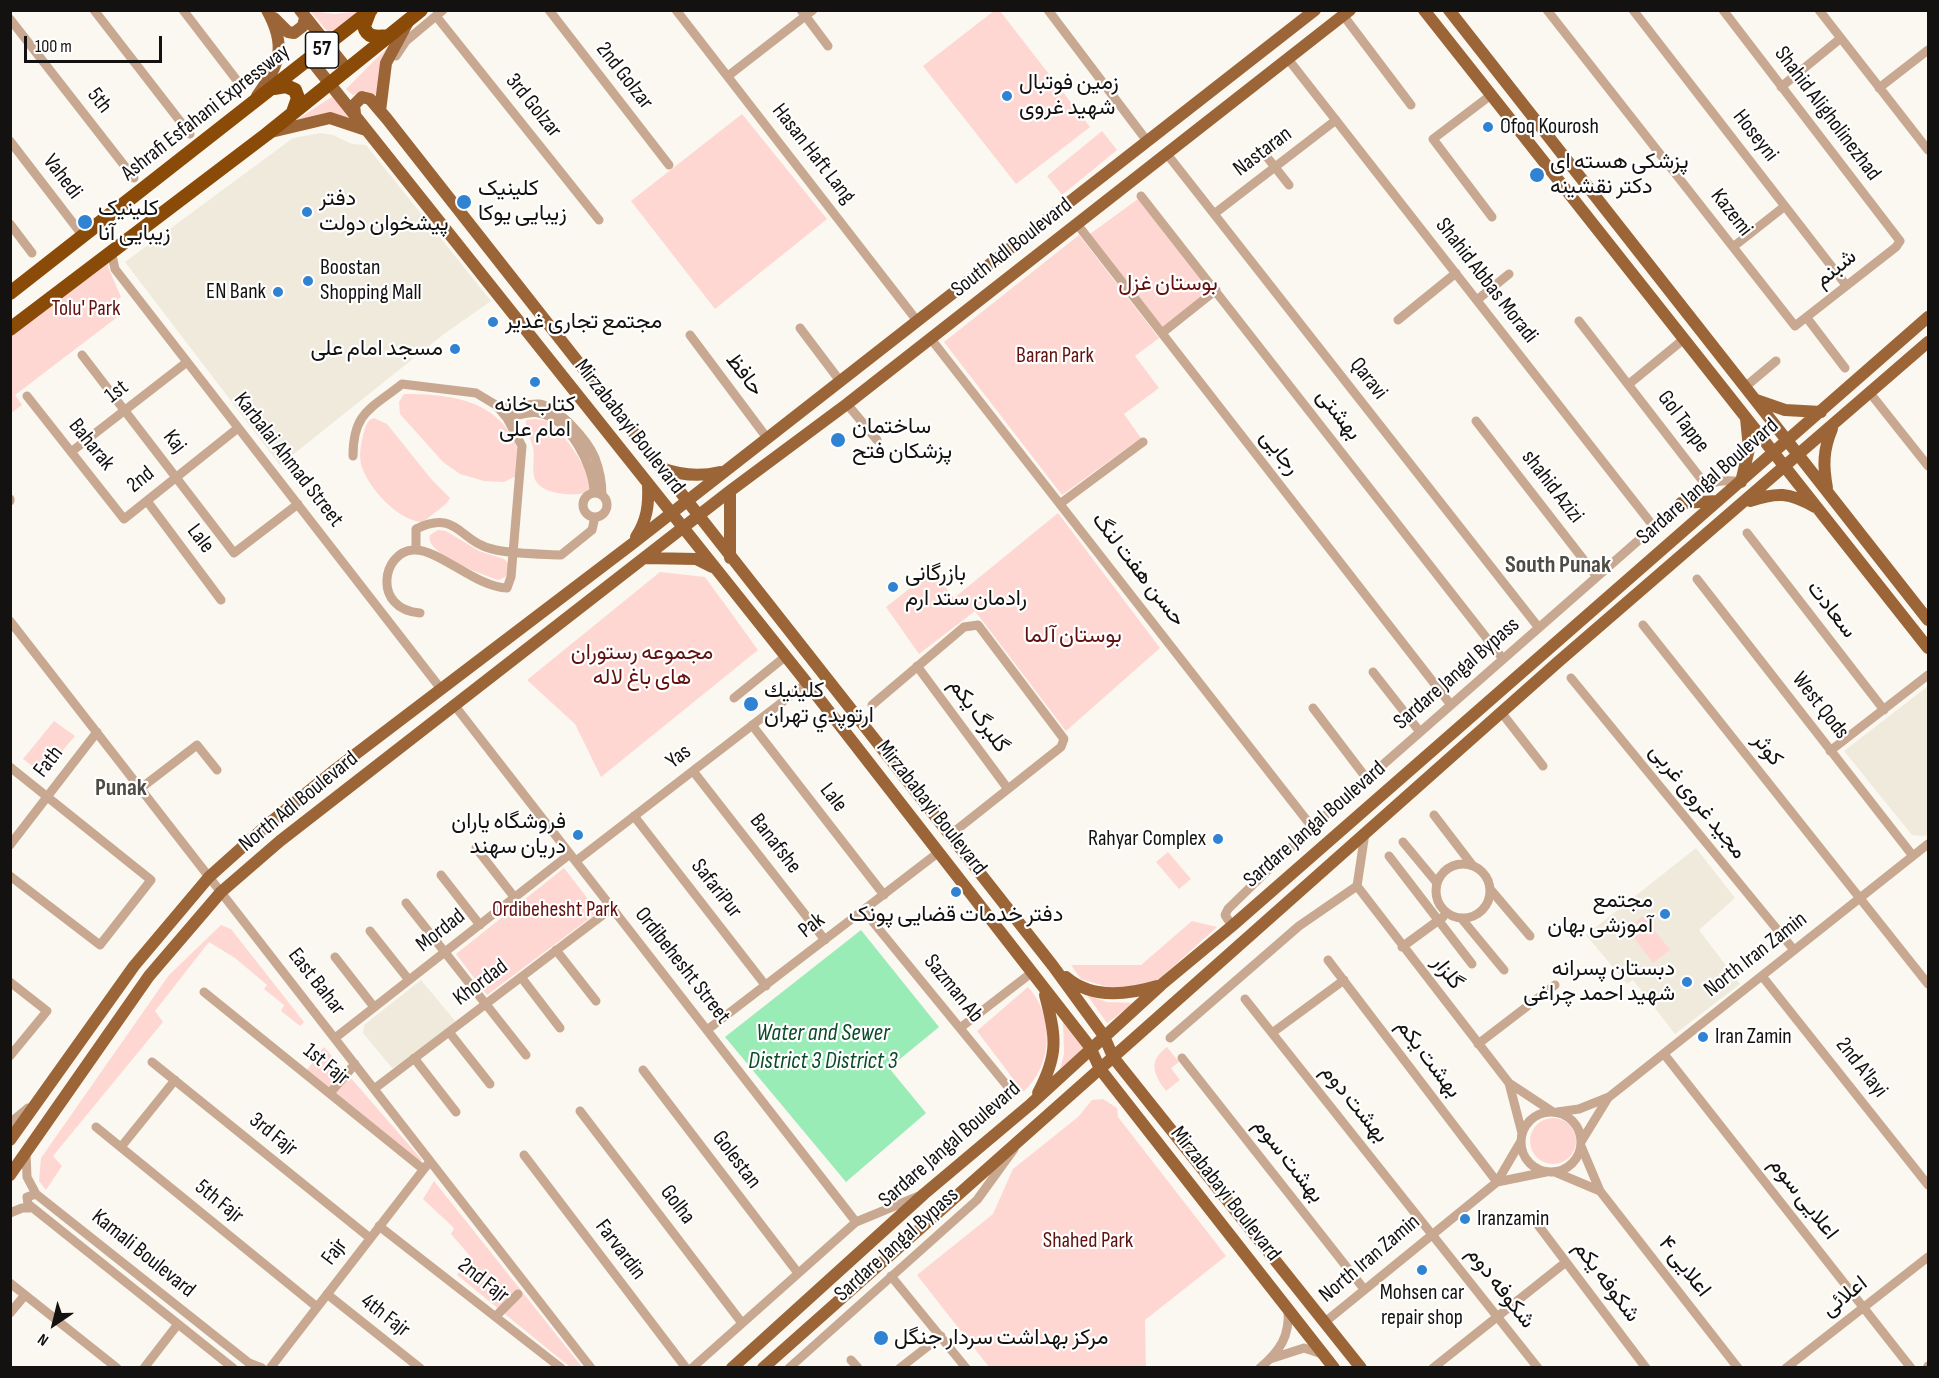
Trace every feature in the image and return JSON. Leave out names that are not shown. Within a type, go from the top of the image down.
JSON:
[{"type":"highway","name":"Ashrafi Esfahani Expressway","points":[[10,293],[371,11]]},
{"type":"highway","points":[[371,11],[365,21],[364,30],[373,37],[389,36]]},
{"type":"highway","name":"57","points":[[10,329],[267,134],[415,15]]},
{"type":"highway","points":[[273,88],[286,86],[295,90],[298,98],[293,112]]},
{"type":"main road","points":[[267,10],[288,32],[294,33],[303,26],[303,14]]},
{"type":"main road","points":[[248,108],[269,79],[279,53],[279,37],[267,10]]},
{"type":"main road","name":"South Adl Boulevard","points":[[671,514],[1315,10]]},
{"type":"main road","points":[[1424,10],[1929,648]]},
{"type":"main road","points":[[1449,10],[1929,620]]},
{"type":"main road","name":"South Adl Boulevard","points":[[683,529],[730,491],[848,404],[1346,13]]},
{"type":"main road","points":[[303,14],[347,69]]},
{"type":"main road","points":[[380,111],[390,52],[415,15]]},
{"type":"main road","name":"Mirzababayi Boulevard","points":[[310,59],[786,656],[1044,991],[1090,1047],[1100,1069],[1334,1368]]},
{"type":"main road","points":[[356,114],[354,105],[363,97],[370,99],[380,111]]},
{"type":"main road","name":"Mirzababayi Boulevard","points":[[380,111],[1053,966],[1104,1036],[1113,1057],[1361,1368]]},
{"type":"main road","points":[[267,134],[309,121],[330,118],[368,131]]},
{"type":"main road","name":"Sardare Jangal Boulevard","points":[[732,1368],[924,1194],[1031,1104],[1090,1047],[1232,926],[1929,317]]},
{"type":"main road","name":"Sardare Jangal Boulevard","points":[[763,1368],[1501,712],[1800,456],[1929,342]]},
{"type":"main road","points":[[1755,400],[1785,410],[1821,412]]},
{"type":"main road","points":[[1741,482],[1749,449],[1746,417]]},
{"type":"main road","points":[[1828,492],[1824,469],[1825,447],[1833,427]]},
{"type":"main road","points":[[659,468],[674,473],[703,476],[724,472]]},
{"type":"main road","points":[[632,544],[643,526],[649,506],[648,484]]},
{"type":"main road","points":[[730,491],[730,558]]},
{"type":"main road","points":[[1743,504],[1775,493],[1804,501],[1821,510]]},
{"type":"main road","points":[[1681,503],[1718,501]]},
{"type":"main road","name":"North Adl Boulevard","points":[[10,1140],[134,966],[209,877],[336,769],[671,514]]},
{"type":"main road","name":"North Adl Boulevard","points":[[10,1175],[149,976],[222,892],[280,842],[683,529]]},
{"type":"main road","points":[[646,558],[696,560],[715,568]]},
{"type":"main road","points":[[1053,966],[1073,983],[1098,993],[1123,993],[1161,985]]},
{"type":"main road","points":[[1031,1104],[1050,1071],[1054,1048],[1054,1028],[1044,991]]},
{"type":"street","points":[[94,10],[190,134]]},
{"type":"street","points":[[183,10],[242,87]]},
{"type":"street","name":"2nd Golzar","points":[[549,10],[669,165]]},
{"type":"street","name":"Hasan Haft Lang","points":[[676,10],[918,322]]},
{"type":"street","points":[[1048,10],[1147,141]]},
{"type":"street","name":"Kazemi","points":[[1547,10],[1796,326]]},
{"type":"street","name":"Hoseyni","points":[[1634,10],[1846,285]]},
{"type":"street","name":"Shahid Aligholinezhad","points":[[1723,10],[1900,241]]},
{"type":"street","points":[[1819,10],[1929,150]]},
{"type":"street","points":[[728,76],[807,12],[828,46]]},
{"type":"street","points":[[384,79],[406,41],[440,13]]},
{"type":"street","name":"3rd Golzar","points":[[440,13],[599,220]]},
{"type":"street","points":[[1346,13],[1411,105]]},
{"type":"street","name":"5th","points":[[10,18],[134,178]]},
{"type":"street","points":[[1781,87],[1841,38]]},
{"type":"street","points":[[1879,87],[1929,50]]},
{"type":"street","name":"Shahid Abbas Moradi","points":[[1288,59],[1654,527]]},
{"type":"street","points":[[1491,95],[1433,139],[1492,218]]},
{"type":"street","name":"Nastaran","points":[[1214,214],[1336,120]]},
{"type":"street","name":"Vahedi","points":[[10,141],[83,236]]},
{"type":"street","points":[[1263,152],[1289,185]]},
{"type":"street","name":"Qaravi","points":[[1167,154],[1539,628]]},
{"type":"street","name":"بهشتی","points":[[1141,196],[1503,659]]},
{"type":"street","points":[[1733,247],[1785,206]]},
{"type":"street","points":[[10,224],[32,253]]},
{"type":"street","name":"رجایی","points":[[1077,224],[1451,705]]},
{"type":"street","name":"شبنم","points":[[1796,326],[1896,247],[1900,241]]},
{"type":"street","name":"Karbalai Ahmad Street","points":[[111,251],[115,269],[441,690]]},
{"type":"street","points":[[1398,320],[1456,273]]},
{"type":"street","points":[[1477,300],[1509,274]]},
{"type":"street","points":[[1162,333],[1216,290]]},
{"type":"street","points":[[1807,318],[1845,368]]},
{"type":"street","name":"Gol Tappe","points":[[1579,321],[1705,484]]},
{"type":"street","points":[[800,328],[840,381]]},
{"type":"street","name":"حافظ","points":[[690,335],[767,438]]},
{"type":"street","name":"حسن هفت لنگ","points":[[930,339],[1061,503],[1312,827]]},
{"type":"street","name":"Gol Tappe","points":[[1629,384],[1684,339]]},
{"type":"street","name":"Kaj","points":[[82,355],[234,553],[298,504]]},
{"type":"street","points":[[1745,387],[1776,361]]},
{"type":"street","name":"1st","points":[[71,452],[187,362]]},
{"type":"street","points":[[353,456],[353,438],[358,419],[402,384],[476,393],[509,410],[538,404],[561,414],[594,455],[602,477],[598,494]]},
{"type":"street","points":[[1870,393],[1929,466]]},
{"type":"street","name":"Baharak","points":[[27,396],[124,519]]},
{"type":"street","points":[[848,404],[877,440]]},
{"type":"street","points":[[420,613],[410,612],[396,605],[386,592],[387,580],[398,556],[416,549],[488,585],[507,588],[513,552],[522,446],[507,418],[496,405]]},
{"type":"street","points":[[507,418],[540,413],[557,422],[588,459],[598,494],[607,501],[607,509],[602,515],[595,517],[585,511],[583,504],[587,496],[598,494]]},
{"type":"street","name":"shahid Azizi","points":[[1476,421],[1597,577]]},
{"type":"street","name":"2nd","points":[[124,519],[238,428]]},
{"type":"street","points":[[1061,503],[1143,442]]},
{"type":"street","points":[[1705,484],[1724,479],[1741,482]]},
{"type":"street","name":"Sardare Jangal Bypass","points":[[1232,926],[1225,915],[1228,909],[1312,827],[1705,484]]},
{"type":"street","name":"Lale","points":[[147,501],[221,600]]},
{"type":"street","points":[[416,549],[416,529],[431,522],[443,521],[486,548],[561,555],[592,530],[595,517]]},
{"type":"street","name":"سعادت","points":[[1747,533],[1884,710]]},
{"type":"street","name":"West Qods","points":[[1697,579],[1912,856]]},
{"type":"street","points":[[369,596],[387,580]]},
{"type":"street","name":"East Bahar","points":[[10,621],[591,1368]]},
{"type":"street","points":[[872,705],[964,627],[978,625],[1064,739],[1061,747],[950,835]]},
{"type":"street","name":"کوثر","points":[[1644,625],[1929,984]]},
{"type":"street","points":[[734,698],[786,656]]},
{"type":"street","name":"گلبرگ یکم","points":[[917,666],[1008,789]]},
{"type":"street","points":[[1373,672],[1420,732]]},
{"type":"street","points":[[1830,751],[1929,675]]},
{"type":"street","name":"مجید غروی غربی","points":[[1571,678],[1794,950]]},
{"type":"street","name":"Yas","points":[[573,858],[634,816],[807,683]]},
{"type":"street","name":"Ordibehesht Street","points":[[455,706],[856,1222]]},
{"type":"street","points":[[1313,708],[1366,779]]},
{"type":"street","points":[[1501,712],[1543,766]]},
{"type":"street","name":"Lale","points":[[752,725],[884,895]]},
{"type":"street","name":"Fath","points":[[10,845],[97,732]]},
{"type":"street","points":[[141,788],[197,745],[217,770]]},
{"type":"street","points":[[10,767],[151,880],[100,945],[10,876]]},
{"type":"street","name":"Banafshe","points":[[693,771],[825,940]]},
{"type":"street","points":[[1434,814],[1473,866],[1485,875],[1490,889],[1530,936]]},
{"type":"street","name":"SafariPur","points":[[634,816],[766,986]]},
{"type":"street","points":[[1170,1038],[1299,926],[1357,886],[1365,833]]},
{"type":"street","points":[[1403,842],[1437,883]]},
{"type":"street","name":"North Iran Zamin","points":[[1555,1112],[1579,1109],[1609,1097],[1929,844]]},
{"type":"street","points":[[476,848],[515,898]]},
{"type":"street","name":"Pak","points":[[707,1030],[939,852]]},
{"type":"street","points":[[1389,856],[1472,964]]},
{"type":"street","name":"Mordad","points":[[335,1038],[515,898],[573,858]]},
{"type":"street","points":[[1473,866],[1455,865],[1441,875],[1437,883],[1437,900],[1448,913],[1461,918],[1470,917],[1485,906],[1490,889]]},
{"type":"street","points":[[441,874],[480,925]]},
{"type":"street","name":"گلزار","points":[[1357,886],[1509,1083]]},
{"type":"street","points":[[406,903],[526,1055]]},
{"type":"street","name":"Khordad","points":[[374,1089],[612,908]]},
{"type":"street","name":"Sazman Ab","points":[[864,911],[1013,1093]]},
{"type":"street","points":[[1402,947],[1448,913]]},
{"type":"street","points":[[1461,918],[1504,970]]},
{"type":"street","points":[[370,931],[409,980]]},
{"type":"street","points":[[556,950],[596,1001]]},
{"type":"street","points":[[335,957],[374,1007]]},
{"type":"street","name":"بهشت یکم","points":[[1328,960],[1497,1182]]},
{"type":"street","name":"2nd A'layi","points":[[1762,976],[1929,1185]]},
{"type":"street","points":[[521,977],[560,1028]]},
{"type":"street","points":[[960,1028],[1026,977]]},
{"type":"street","points":[[1272,1033],[1344,980]]},
{"type":"street","points":[[10,982],[47,1011],[10,1056]]},
{"type":"street","points":[[1478,1044],[1555,985]]},
{"type":"street","name":"1st Fajr","points":[[204,992],[423,1169]]},
{"type":"street","name":"بهشت دوم","points":[[1245,999],[1431,1233]]},
{"type":"street","points":[[449,1032],[490,1084]]},
{"type":"street","name":"اعلایی سوم","points":[[1664,1054],[1911,1368]]},
{"type":"street","points":[[414,1058],[456,1112]]},
{"type":"street","name":"بهشت سوم","points":[[1182,1058],[1364,1289]]},
{"type":"street","name":"3rd Fajr","points":[[152,1062],[370,1238]]},
{"type":"street","points":[[330,1094],[355,1064]]},
{"type":"street","name":"Golestan","points":[[643,1070],[798,1273]]},
{"type":"street","points":[[121,1147],[175,1080]]},
{"type":"street","points":[[1509,1083],[1572,1120],[1578,1127],[1581,1144],[1572,1164],[1550,1172],[1531,1164],[1525,1156],[1509,1083]]},
{"type":"street","name":"North Iran Zamin","points":[[1581,1144],[1609,1097]]},
{"type":"street","points":[[10,1123],[35,1103]]},
{"type":"street","name":"Golha","points":[[580,1111],[742,1323]]},
{"type":"street","points":[[1522,1137],[1530,1121],[1537,1115],[1555,1112]]},
{"type":"street","name":"5th Fajr","points":[[96,1127],[317,1307]]},
{"type":"street","name":"North Iran Zamin","points":[[1324,1322],[1431,1233],[1497,1182],[1522,1137]]},
{"type":"street","name":"Sardare Jangal Bypass","points":[[789,1368],[977,1200],[1019,1141]]},
{"type":"street","name":"اعلایی ۴","points":[[1581,1144],[1600,1191],[1738,1368]]},
{"type":"street","points":[[10,1213],[30,1206],[27,1197],[36,1194],[27,1177],[26,1153]]},
{"type":"street","name":"Farvardin","points":[[524,1155],[686,1368]]},
{"type":"street","name":"Fajr","points":[[270,1367],[430,1160]]},
{"type":"street","name":"North Iran Zamin","points":[[1497,1182],[1550,1172]]},
{"type":"street","name":"اعلایی ۴","points":[[1550,1172],[1600,1191]]},
{"type":"street","name":"Kamali Boulevard","points":[[36,1194],[249,1363],[262,1368]]},
{"type":"street","name":"Sardare Jangal Bypass","points":[[692,1368],[856,1222],[924,1194]]},
{"type":"street","name":"Kamali Boulevard","points":[[30,1206],[233,1368]]},
{"type":"street","name":"شکوفه یکم","points":[[1535,1221],[1646,1368]]},
{"type":"street","name":"2nd Fajr","points":[[379,1226],[561,1368]]},
{"type":"street","name":"شکوفه دوم","points":[[1431,1233],[1538,1368]]},
{"type":"street","name":"اعلائی","points":[[1786,1368],[1929,1257]]},
{"type":"street","points":[[1432,1367],[1566,1262]]},
{"type":"street","points":[[891,1276],[966,1368]]},
{"type":"street","points":[[10,1283],[117,1368]]},
{"type":"street","points":[[10,1313],[25,1294]]},
{"type":"street","name":"4th Fajr","points":[[327,1294],[420,1368]]},
{"type":"street","points":[[496,1316],[518,1294]]},
{"type":"street","points":[[1260,1368],[1270,1359],[1289,1332],[1288,1310]]},
{"type":"street","points":[[144,1368],[178,1324]]},
{"type":"street","points":[[900,1368],[940,1336]]},
{"type":"street","points":[[1270,1359],[1304,1348],[1324,1355]]},
{"type":"street","points":[[270,1367],[279,1368]]},
{"type":"shaded area","name":"Boostan Shopping Mall","points":[[321,133],[333,135],[352,144],[366,145],[491,301],[444,334],[280,465],[125,262],[293,138]]},
{"type":"shaded area","points":[[1928,686],[1928,833],[1925,836],[1912,835],[1844,751]]},
{"type":"shaded area","name":"مجتمع آموزشی بهان","points":[[1696,848],[1735,898],[1699,930],[1740,984],[1675,1034],[1633,980],[1627,984],[1586,935]]},
{"type":"shaded area","points":[[421,980],[456,1022],[399,1067],[392,1068],[363,1033],[364,1025]]},
{"type":"green space","name":"زمین فوتبال شهید غروی","points":[[995,10],[1000,11],[1090,127],[1016,184],[923,66]]},
{"type":"green space","points":[[310,11],[334,14],[362,11],[329,33]]},
{"type":"green space","points":[[395,40],[377,96],[365,91],[353,95],[346,89]]},
{"type":"green space","points":[[333,96],[354,120],[322,114],[295,121]]},
{"type":"green space","points":[[742,114],[827,219],[715,309],[631,201]]},
{"type":"green space","points":[[1102,131],[1117,150],[1062,195],[1047,176]]},
{"type":"green space","name":"بوستان غزل","points":[[1138,199],[1211,290],[1163,328],[1090,234]]},
{"type":"green space","name":"Baran Park","points":[[1079,235],[1159,338],[1135,356],[1159,388],[1124,414],[1141,438],[1062,495],[944,342]]},
{"type":"green space","name":"Tolu' Park","points":[[109,260],[108,267],[121,297],[112,304],[120,315],[15,395],[22,405],[11,413],[11,336]]},
{"type":"green space","points":[[404,394],[455,398],[485,409],[509,432],[518,451],[518,475],[504,482],[484,481],[460,474],[443,462],[400,414],[399,402]]},
{"type":"green space","points":[[374,418],[387,424],[432,480],[450,498],[446,504],[423,522],[394,510],[385,502],[364,473],[360,460],[361,444],[367,423]]},
{"type":"green space","points":[[526,420],[549,421],[569,443],[592,486],[589,492],[583,494],[557,493],[549,491],[537,482],[533,472],[533,447],[526,423]]},
{"type":"green space","name":"بوستان آلما","points":[[1058,513],[1160,648],[1066,731],[975,611],[919,654],[886,607],[932,571],[954,598]]},
{"type":"green space","points":[[438,530],[446,531],[479,551],[504,559],[509,564],[507,576],[499,580],[469,569],[445,556],[431,542],[430,535]]},
{"type":"green space","name":"مجموعه رستوران های باغ لاله","points":[[660,572],[705,577],[758,650],[601,777],[575,724],[527,680]]},
{"type":"green space","points":[[54,721],[75,736],[43,774],[23,759]]},
{"type":"green space","points":[[1168,852],[1191,879],[1179,889],[1156,862]]},
{"type":"green space","name":"Ordibehesht Park","points":[[564,868],[598,912],[487,995],[456,954]]},
{"type":"green space","points":[[1643,916],[1670,950],[1653,963],[1627,929]]},
{"type":"green space","points":[[1192,921],[1217,927],[1157,981],[1128,988],[1108,987],[1081,979],[1071,965],[1141,965]]},
{"type":"green space","points":[[221,925],[231,929],[304,1022],[300,1026],[281,1011],[284,1005],[264,989],[267,985],[235,958],[209,942],[155,1011],[163,1022],[53,1156],[62,1166],[46,1190],[39,1181],[41,1158],[169,975]]},
{"type":"green space","points":[[1028,987],[1043,1012],[1047,1041],[1040,1069],[1023,1092],[977,1031]]},
{"type":"green space","points":[[1087,995],[1107,1002],[1134,1003],[1107,1023]]},
{"type":"green space","points":[[1063,1020],[1085,1046],[1060,1069],[1064,1054]]},
{"type":"green space","points":[[324,1047],[422,1160],[419,1161],[307,1070]]},
{"type":"green space","points":[[1167,1047],[1179,1062],[1171,1068],[1180,1080],[1166,1091],[1154,1068],[1157,1057]]},
{"type":"green space","name":"Shahed Park","points":[[1103,1099],[1117,1108],[1118,1117],[1226,1256],[1145,1320],[1146,1367],[989,1367],[917,1275],[993,1214],[1013,1169],[1078,1117],[1092,1100]]},
{"type":"green space","points":[[1553,1118],[1569,1125],[1576,1141],[1569,1157],[1553,1164],[1537,1157],[1530,1141],[1537,1125]]},
{"type":"green space","points":[[434,1181],[582,1367],[570,1367],[457,1275],[470,1256],[451,1234],[454,1228],[423,1199]]},
{"type":"water","name":"Water and Sewer District 3 District 3","points":[[861,930],[939,1027],[889,1068],[926,1113],[846,1182],[725,1037]]},
{"type":"place","name":"زمین فوتبال شهید غروی","points":[[1007,96]]},
{"type":"place","name":"Ofoq Kourosh","points":[[1488,127]]},
{"type":"place","name":"پزشکی هسته ای دکتر نقشینه","points":[[1537,175]]},
{"type":"place","name":"کلینیک زیبایی یوکا","points":[[464,202]]},
{"type":"place","name":"دفتر پیشخوان دولت","points":[[307,212]]},
{"type":"place","name":"کلینیک زیبایی آنا","points":[[85,222]]},
{"type":"place","name":"Boostan Shopping Mall","points":[[308,281]]},
{"type":"place","name":"EN Bank","points":[[278,292]]},
{"type":"place","name":"مجتمع تجاری غدیر","points":[[493,322]]},
{"type":"place","name":"مسجد امام علی","points":[[455,349]]},
{"type":"place","name":"کتاب‌خانه امام علی","points":[[535,382]]},
{"type":"place","name":"ساختمان پزشکان فتح","points":[[838,440]]},
{"type":"place","name":"بازرگانی رادمان ستد ارم","points":[[893,587]]},
{"type":"place","name":"كلينيك ارتوپدي تهران","points":[[751,704]]},
{"type":"place","name":"فروشگاه یاران دریان سهند","points":[[578,835]]},
{"type":"place","name":"Rahyar Complex","points":[[1218,839]]},
{"type":"place","name":"دفتر خدمات قضایی پونک","points":[[956,892]]},
{"type":"place","name":"مجتمع آموزشی بهان","points":[[1665,914]]},
{"type":"place","name":"دبستان پسرانه شهید احمد چراغی","points":[[1687,982]]},
{"type":"place","name":"Iran Zamin","points":[[1703,1037]]},
{"type":"place","name":"Iranzamin","points":[[1465,1219]]},
{"type":"place","name":"Mohsen car repair shop","points":[[1422,1270]]},
{"type":"place","name":"مرکز بهداشت سردار جنگل","points":[[881,1338]]},
{"type":"district","name":"South Punak","points":[[1558,566]]},
{"type":"district","name":"Punak","points":[[121,789]]}]
